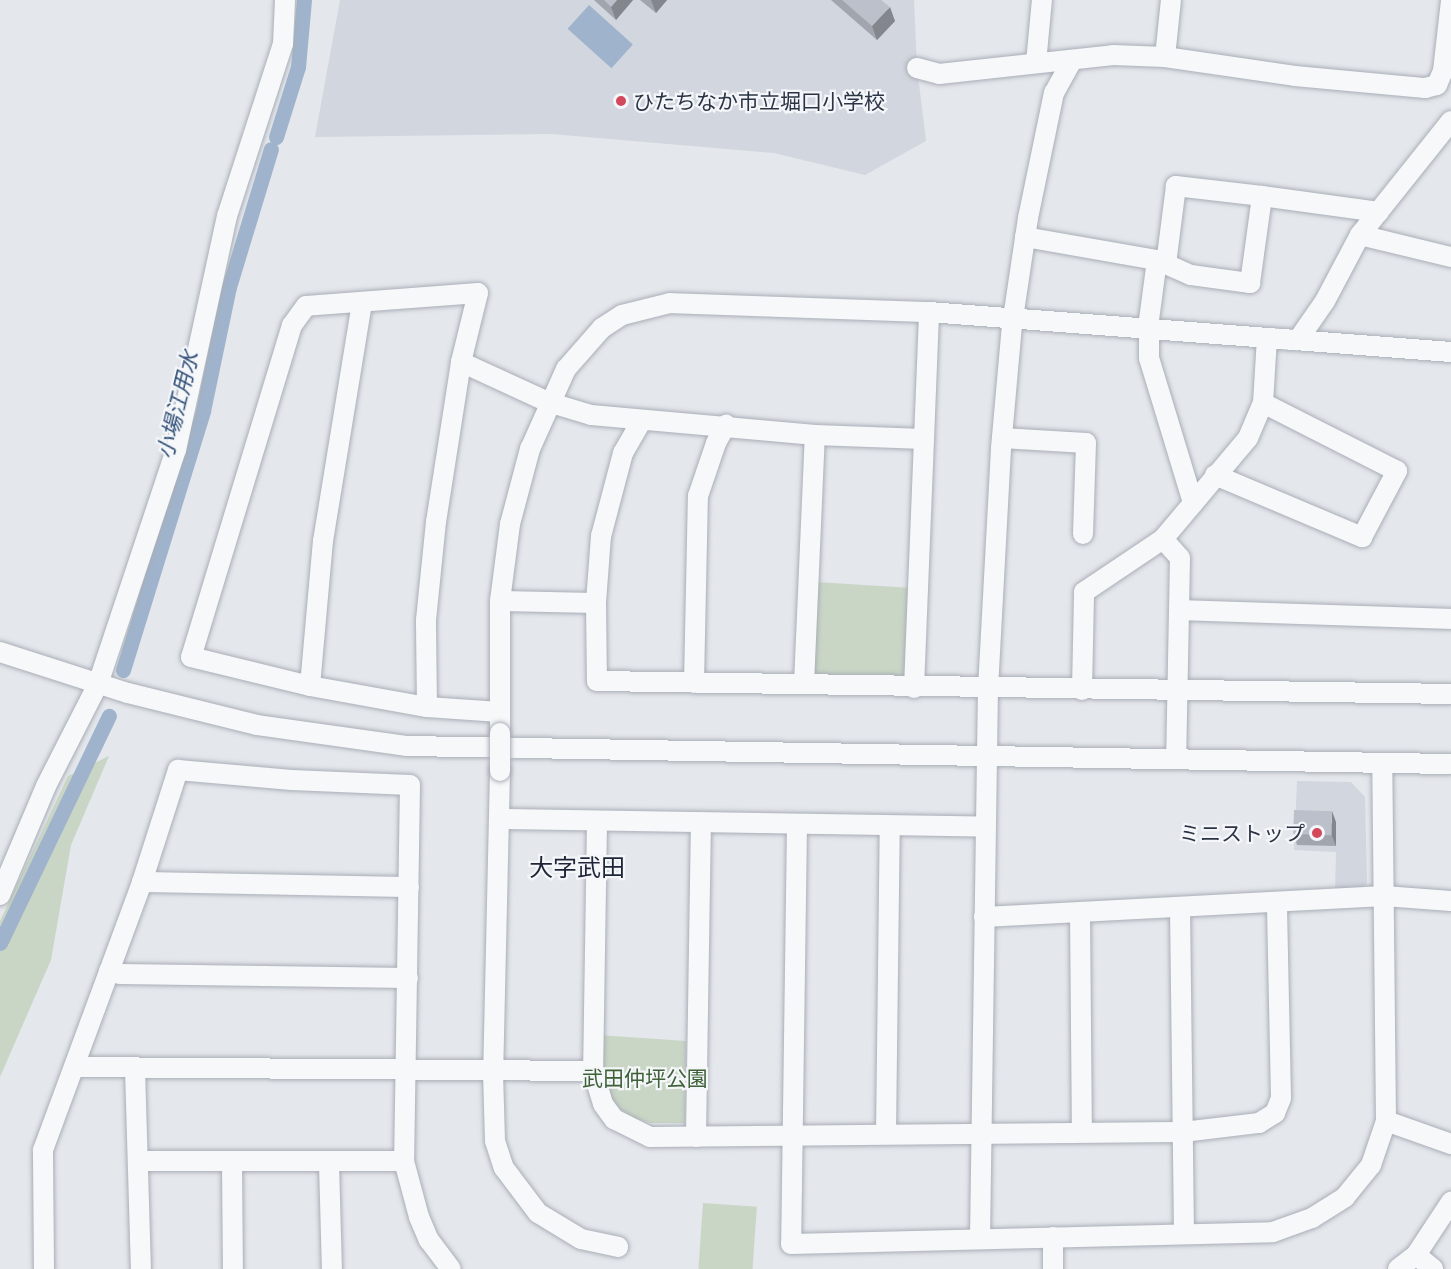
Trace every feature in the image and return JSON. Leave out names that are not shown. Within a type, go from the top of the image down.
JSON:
[{"type":"street","points":[[0,895],[46,786],[98,684],[176,450],[227,216],[282,44],[285,0]]},
{"type":"street","points":[[1036,63],[1042,0]]},
{"type":"street","points":[[1165,57],[1171,0]]},
{"type":"street","points":[[917,68],[939,74],[1113,55],[1165,57],[1294,76],[1444,88],[1443,71],[1451,1]]},
{"type":"street","points":[[980,1239],[988,689],[1002,438],[1013,317],[1025,237],[1054,93],[1072,60]]},
{"type":"street","points":[[1298,340],[1326,301],[1360,235],[1451,121]]},
{"type":"street","points":[[1193,503],[1162,409],[1149,358],[1149,331],[1176,186],[1379,212]]},
{"type":"street","points":[[1025,237],[1161,262],[1191,275],[1250,283],[1262,196]]},
{"type":"street","points":[[1360,235],[1451,258]]},
{"type":"street","points":[[427,707],[427,609],[436,522],[461,362],[478,293],[306,306],[292,325],[191,657],[310,686],[427,707],[500,712]]},
{"type":"street","points":[[310,686],[323,541],[362,303]]},
{"type":"street","points":[[618,1247],[581,1239],[558,1228],[519,1192],[504,1168],[495,1141],[493,1072],[500,819],[500,601],[510,524],[530,449],[548,402],[583,347],[612,321],[644,307],[670,303],[1013,317],[1149,331],[1451,352]]},
{"type":"street","points":[[914,688],[929,312]]},
{"type":"street","points":[[1082,690],[1084,592],[1163,539],[1248,438],[1263,403],[1267,338]]},
{"type":"street","points":[[461,362],[548,402],[591,415],[726,425],[815,435],[924,439]]},
{"type":"street","points":[[1215,475],[1362,537],[1397,471],[1263,403]]},
{"type":"street","points":[[642,420],[622,453],[609,497],[601,536],[596,603],[597,681],[1178,693],[1451,694]]},
{"type":"street","points":[[694,683],[698,496],[716,443],[726,425]]},
{"type":"street","points":[[804,684],[815,435]]},
{"type":"street","points":[[1002,438],[1086,443],[1083,534]]},
{"type":"street","points":[[1163,539],[1180,558],[1176,759]]},
{"type":"street","points":[[500,601],[596,603]]},
{"type":"street","points":[[1180,610],[1451,619]]},
{"type":"street","points":[[0,652],[98,684],[257,725],[407,746],[1451,764]]},
{"type":"street","points":[[797,825],[791,1244],[1273,1232],[1328,1210],[1359,1182],[1371,1166],[1386,1121],[1382,764]]},
{"type":"street","points":[[44,1269],[43,1150],[142,882],[178,770],[292,780],[410,785],[404,1161],[419,1217],[429,1240],[451,1269]]},
{"type":"street","points":[[500,819],[701,825],[985,826]]},
{"type":"street","points":[[597,822],[593,1071],[603,1104],[630,1130],[650,1137],[1183,1132],[1259,1123],[1275,1113],[1281,1098],[1277,903]]},
{"type":"street","points":[[696,1137],[701,825]]},
{"type":"street","points":[[886,1134],[890,826]]},
{"type":"street","points":[[142,882],[409,887]]},
{"type":"street","points":[[984,917],[1384,896],[1451,901]]},
{"type":"street","points":[[1180,907],[1184,1234]]},
{"type":"street","points":[[1080,913],[1082,1132]]},
{"type":"street","points":[[109,971],[120,974],[408,978]]},
{"type":"street","points":[[74,1067],[404,1073],[593,1071]]},
{"type":"street","points":[[135,1069],[141,1269]]},
{"type":"street","points":[[1386,1121],[1451,1144]]},
{"type":"street","points":[[139,1161],[329,1164],[404,1161]]},
{"type":"street","points":[[232,1163],[233,1269]]},
{"type":"street","points":[[329,1164],[332,1269]]},
{"type":"street","points":[[1398,1269],[1416,1255],[1451,1202]]},
{"type":"street","points":[[1053,1238],[1053,1269]]},
{"type":"street","points":[[1416,1255],[1433,1269]]},
{"type":"shaded area","name":"ひたちなか市立堀口小学校","points":[[340,0],[914,0],[917,68],[926,141],[865,175],[774,153],[552,134],[315,137]]},
{"type":"shaded area","points":[[1297,781],[1351,782],[1365,797],[1367,883],[1361,890],[1335,891],[1336,852],[1294,850]]},
{"type":"green space","points":[[816,582],[912,588],[908,679],[816,680],[812,672]]},
{"type":"green space","points":[[109,756],[71,845],[51,960],[0,1077],[0,921],[68,776]]},
{"type":"green space","name":"武田仲坪公園","points":[[598,1035],[686,1041],[685,1123],[651,1123],[630,1117],[612,1102],[600,1068]]},
{"type":"green space","points":[[703,1203],[757,1207],[753,1269],[698,1269]]},
{"type":"water","points":[[589,5],[633,44],[611,68],[568,29]]},
{"type":"building","points":[[604,0],[617,0],[611,7]]},
{"type":"building","points":[[842,0],[881,0],[890,7],[872,26]]},
{"type":"building","points":[[1294,810],[1332,811],[1331,835],[1293,834]]},
{"type":"waterway","name":"小場江用水","points":[[276,137],[298,67],[304,0]]},
{"type":"waterway","name":"小場江用水","points":[[123,670],[203,411],[229,287],[271,149]]},
{"type":"waterway","name":"小場江用水","points":[[0,943],[109,716]]},
{"type":"place","name":"ひたちなか市立堀口小学校","points":[[621,101]]},
{"type":"place","name":"ミニストップ","points":[[1317,833]]},
{"type":"district","name":"大字武田","points":[[577,868]]}]
